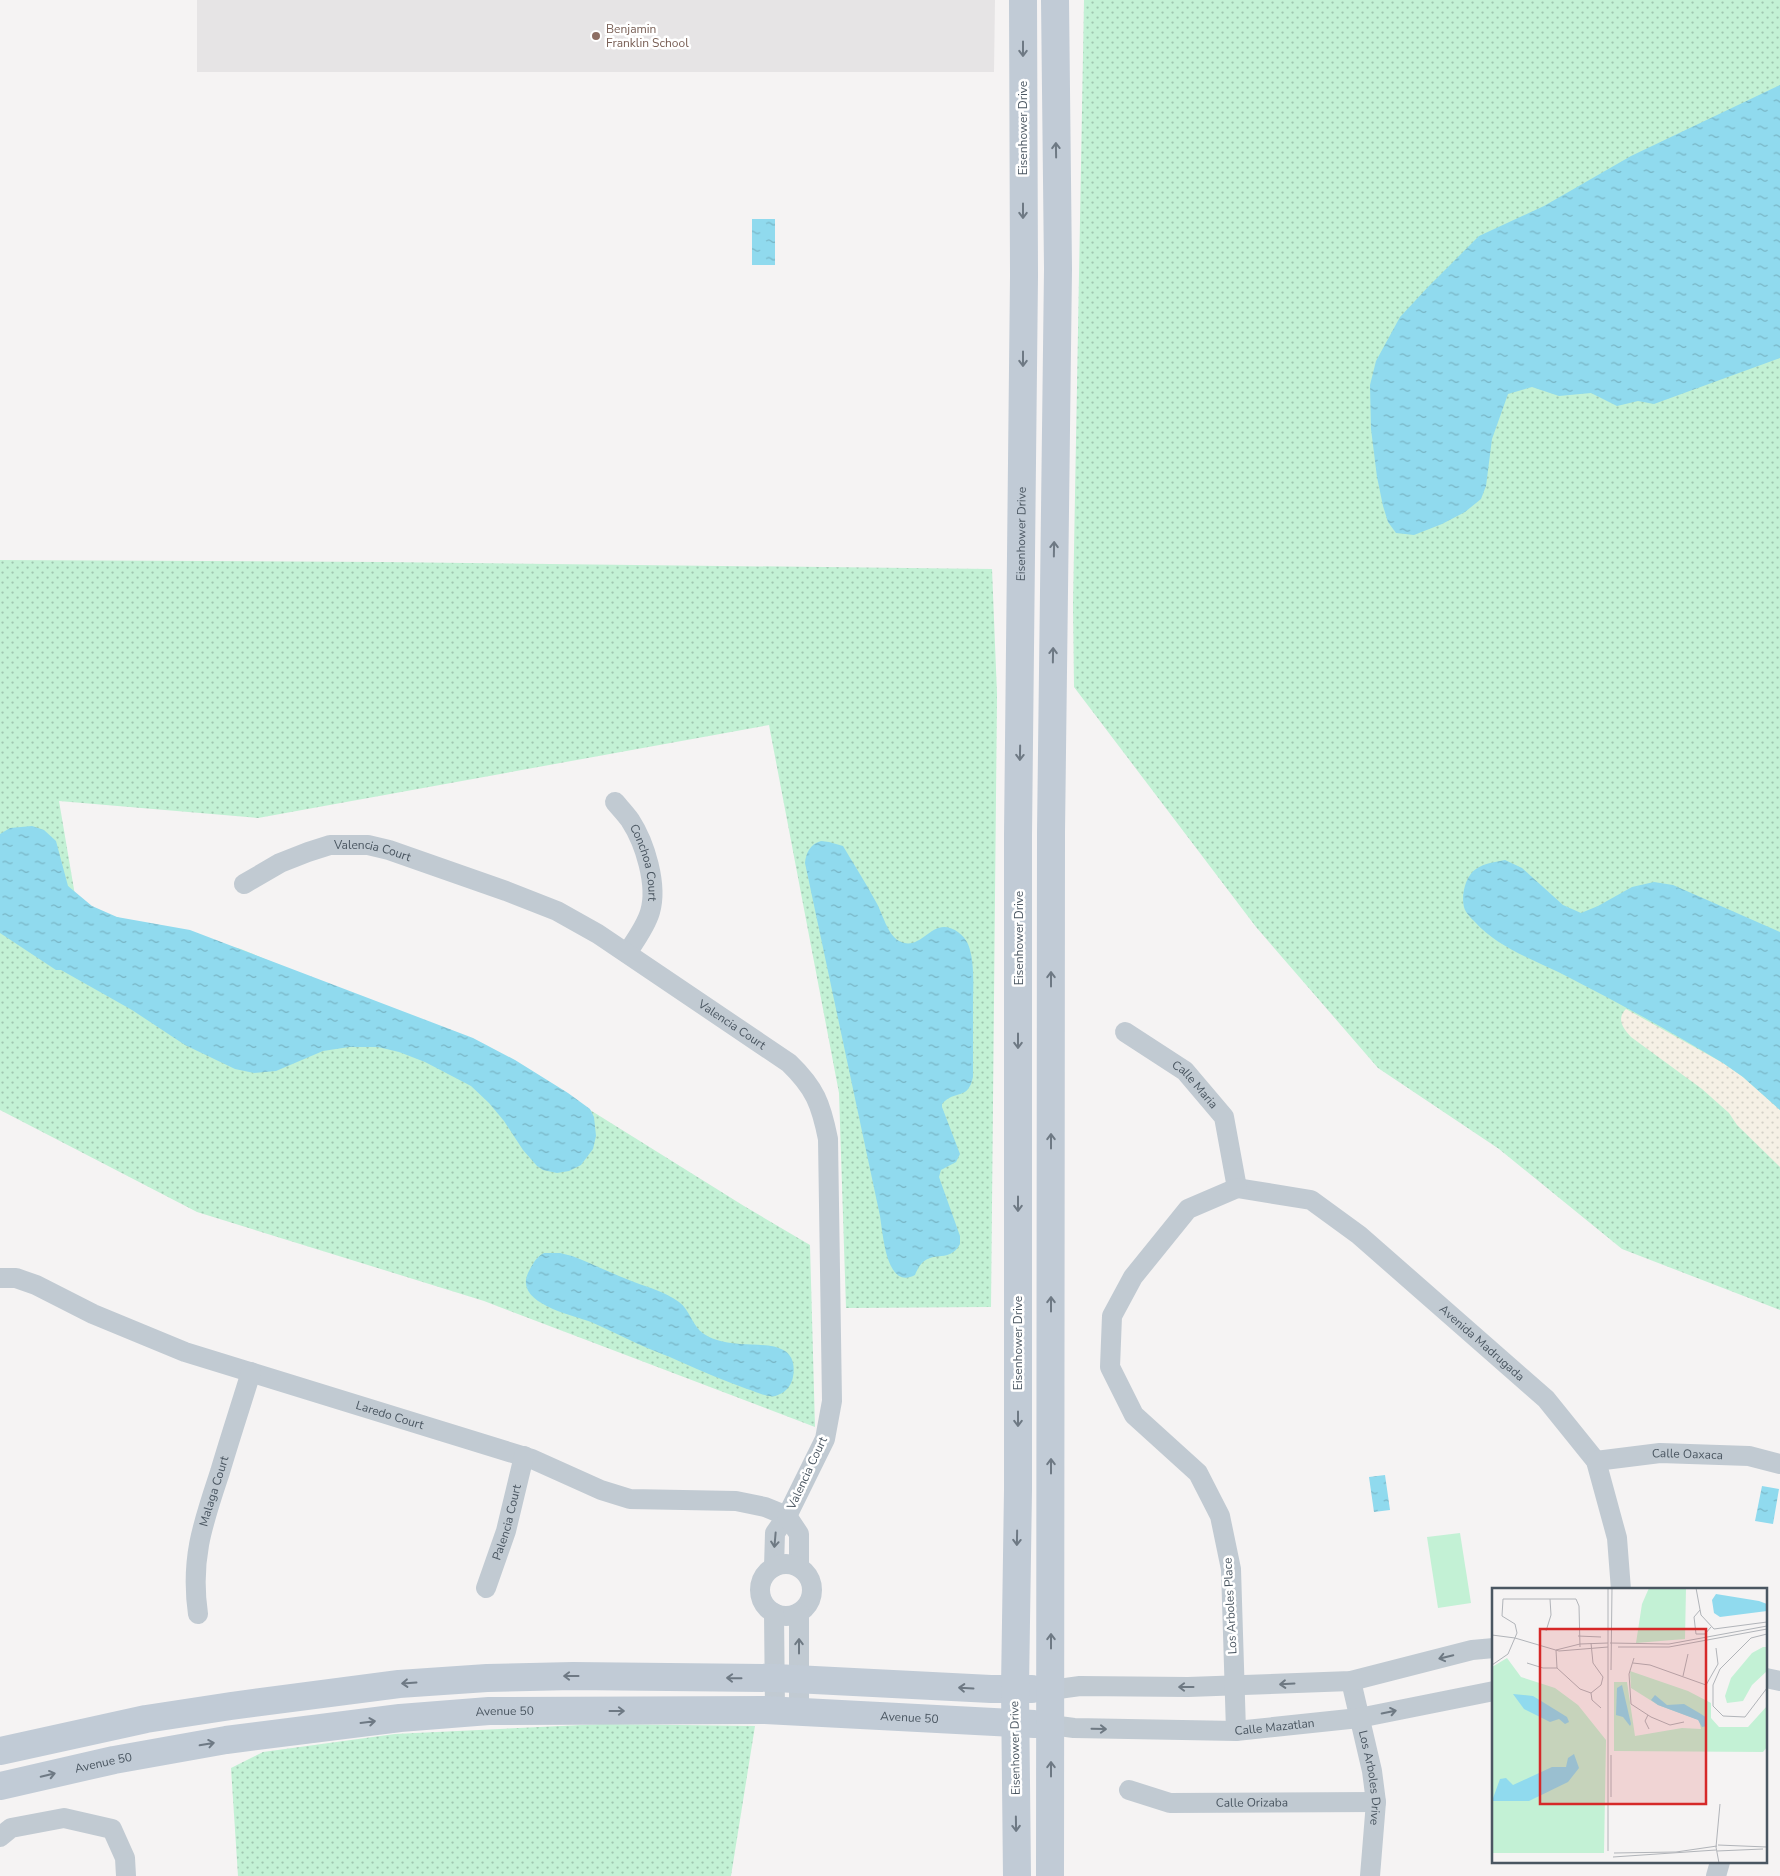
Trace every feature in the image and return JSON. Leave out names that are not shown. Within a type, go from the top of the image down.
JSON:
[{"type":"main road","name":"Eisenhower Drive","points":[[1017,1876],[1014,1688],[1018,1490],[1018,835],[1022,601],[1023,0]]},
{"type":"main road","points":[[1050,1876],[1052,1690],[1051,833],[1058,269],[1054,0]]},
{"type":"main road","points":[[1023,242],[1039,254],[1041,342],[1056,372]]},
{"type":"main road","points":[[0,1751],[146,1719],[231,1706],[399,1684],[487,1678],[573,1676],[787,1678],[1052,1690]]},
{"type":"main road","name":"Avenue 50","points":[[0,1786],[114,1760],[226,1740],[400,1718],[489,1711],[787,1711],[1051,1725]]},
{"type":"street","name":"Conchoa Court","points":[[615,802],[630,820],[641,841],[650,870],[654,894],[650,914],[627,953]]},
{"type":"street","name":"Valencia Court","points":[[244,884],[280,863],[330,845],[368,845],[389,850],[506,890],[557,912],[598,934],[789,1063],[804,1077],[816,1096],[824,1118],[828,1139],[832,1401],[825,1439],[787,1516],[775,1533],[774,1567]]},
{"type":"street","name":"Calle Maria","points":[[1125,1032],[1185,1071],[1224,1117],[1237,1188]]},
{"type":"street","name":"Avenida Madrugada","points":[[1237,1188],[1311,1200],[1359,1235],[1546,1399],[1596,1461],[1617,1538],[1621,1588]]},
{"type":"street","name":"Los Arboles Place","points":[[1236,1731],[1231,1569],[1220,1516],[1198,1473],[1134,1415],[1110,1367],[1112,1316],[1133,1277],[1188,1209],[1237,1188]]},
{"type":"street","name":"Laredo Court","points":[[0,1278],[16,1278],[36,1285],[140,1334],[185,1352],[524,1456],[601,1490],[630,1499],[736,1502],[765,1507],[787,1516]]},
{"type":"street","name":"Malaga Court","points":[[198,1614],[194,1590],[197,1552],[203,1525],[251,1372]]},
{"type":"street","name":"Calle Oaxaca","points":[[1596,1461],[1660,1453],[1749,1456],[1780,1464]]},
{"type":"street","name":"Palencia Court","points":[[486,1588],[506,1531],[524,1456]]},
{"type":"street","name":"Valencia Court","points":[[787,1516],[799,1534],[799,1567]]},
{"type":"street","points":[[787,1564],[799,1567],[808,1576],[813,1592],[811,1600],[806,1608],[799,1613],[782,1616],[774,1613],[762,1600],[760,1591],[765,1575],[774,1567],[787,1564]]},
{"type":"street","points":[[774,1613],[787,1678]]},
{"type":"street","points":[[787,1711],[787,1678],[799,1613]]},
{"type":"street","points":[[1052,1690],[1080,1686],[1234,1686],[1351,1681],[1472,1650],[1492,1648]]},
{"type":"street","name":"Los Arboles Drive","points":[[1351,1681],[1372,1770],[1376,1802],[1370,1876]]},
{"type":"street","name":"Calle Mazatlan","points":[[1051,1725],[1074,1728],[1236,1731],[1359,1718],[1492,1691]]},
{"type":"street","name":"Calle Orizaba","points":[[1129,1790],[1170,1803],[1376,1802]]},
{"type":"street","points":[[0,1837],[11,1828],[64,1818],[112,1829],[125,1858],[126,1876]]},
{"type":"shaded area","name":"Benjamin Franklin School","points":[[197,0],[995,0],[994,72],[197,72]]},
{"type":"green space","points":[[1084,0],[1780,0],[1780,1310],[1622,1249],[1499,1149],[1378,1068],[1256,927],[1074,687],[1073,605]]},
{"type":"green space","points":[[0,560],[992,569],[997,694],[991,1307],[846,1308],[839,1093],[769,725],[258,818],[59,801],[77,907],[241,949],[518,1065],[810,1245],[815,1427],[484,1301],[197,1212],[0,1110]]},
{"type":"green space","points":[[1460,1533],[1471,1603],[1438,1608],[1427,1537]]},
{"type":"green space","points":[[603,1724],[755,1726],[731,1876],[238,1876],[231,1768],[263,1752],[395,1734]]},
{"type":"sand","points":[[1626,1009],[1723,1063],[1743,1077],[1780,1110],[1780,1167],[1737,1125],[1729,1113],[1702,1089],[1631,1037],[1623,1027],[1621,1020],[1621,1016]]},
{"type":"water","points":[[1780,85],[1780,358],[1654,404],[1638,401],[1617,406],[1591,393],[1559,396],[1532,387],[1508,394],[1492,439],[1486,486],[1481,499],[1465,512],[1442,524],[1414,535],[1396,533],[1388,522],[1377,477],[1371,429],[1370,385],[1376,361],[1400,317],[1479,236],[1544,206],[1631,156]]},
{"type":"water","points":[[752,219],[775,219],[775,265],[752,265]]},
{"type":"water","points":[[32,826],[44,830],[56,841],[68,886],[92,906],[117,917],[190,930],[473,1038],[515,1060],[590,1109],[594,1117],[596,1136],[593,1149],[581,1165],[569,1171],[557,1173],[543,1170],[523,1150],[504,1121],[489,1103],[471,1086],[425,1062],[399,1052],[378,1047],[349,1047],[323,1051],[276,1071],[254,1073],[235,1069],[185,1045],[132,1010],[61,970],[56,970],[0,933],[0,834],[10,828]]},
{"type":"water","points":[[821,841],[843,846],[879,907],[888,929],[895,938],[899,941],[912,943],[938,928],[948,927],[958,932],[964,938],[972,958],[973,1077],[968,1089],[942,1104],[960,1154],[956,1162],[941,1170],[939,1177],[960,1236],[960,1244],[950,1254],[925,1260],[915,1275],[905,1278],[898,1275],[892,1268],[885,1246],[805,863],[809,849]]},
{"type":"water","points":[[1505,860],[1522,868],[1563,905],[1581,913],[1632,887],[1654,882],[1673,885],[1780,932],[1780,1110],[1743,1077],[1723,1063],[1608,998],[1507,947],[1485,931],[1465,910],[1463,900],[1464,888],[1472,872],[1476,869],[1486,864]]},
{"type":"water","points":[[544,1253],[560,1253],[572,1256],[668,1295],[683,1305],[700,1331],[713,1338],[731,1343],[769,1346],[785,1351],[791,1357],[793,1365],[793,1377],[790,1385],[776,1396],[761,1394],[642,1346],[591,1322],[559,1312],[547,1306],[529,1293],[526,1284],[528,1273],[533,1264]]},
{"type":"water","points":[[1385,1475],[1390,1510],[1374,1512],[1369,1477]]},
{"type":"water","points":[[1762,1486],[1779,1489],[1773,1524],[1755,1521]]},
{"type":"place","name":"Benjamin Franklin School","points":[[596,36]]}]
